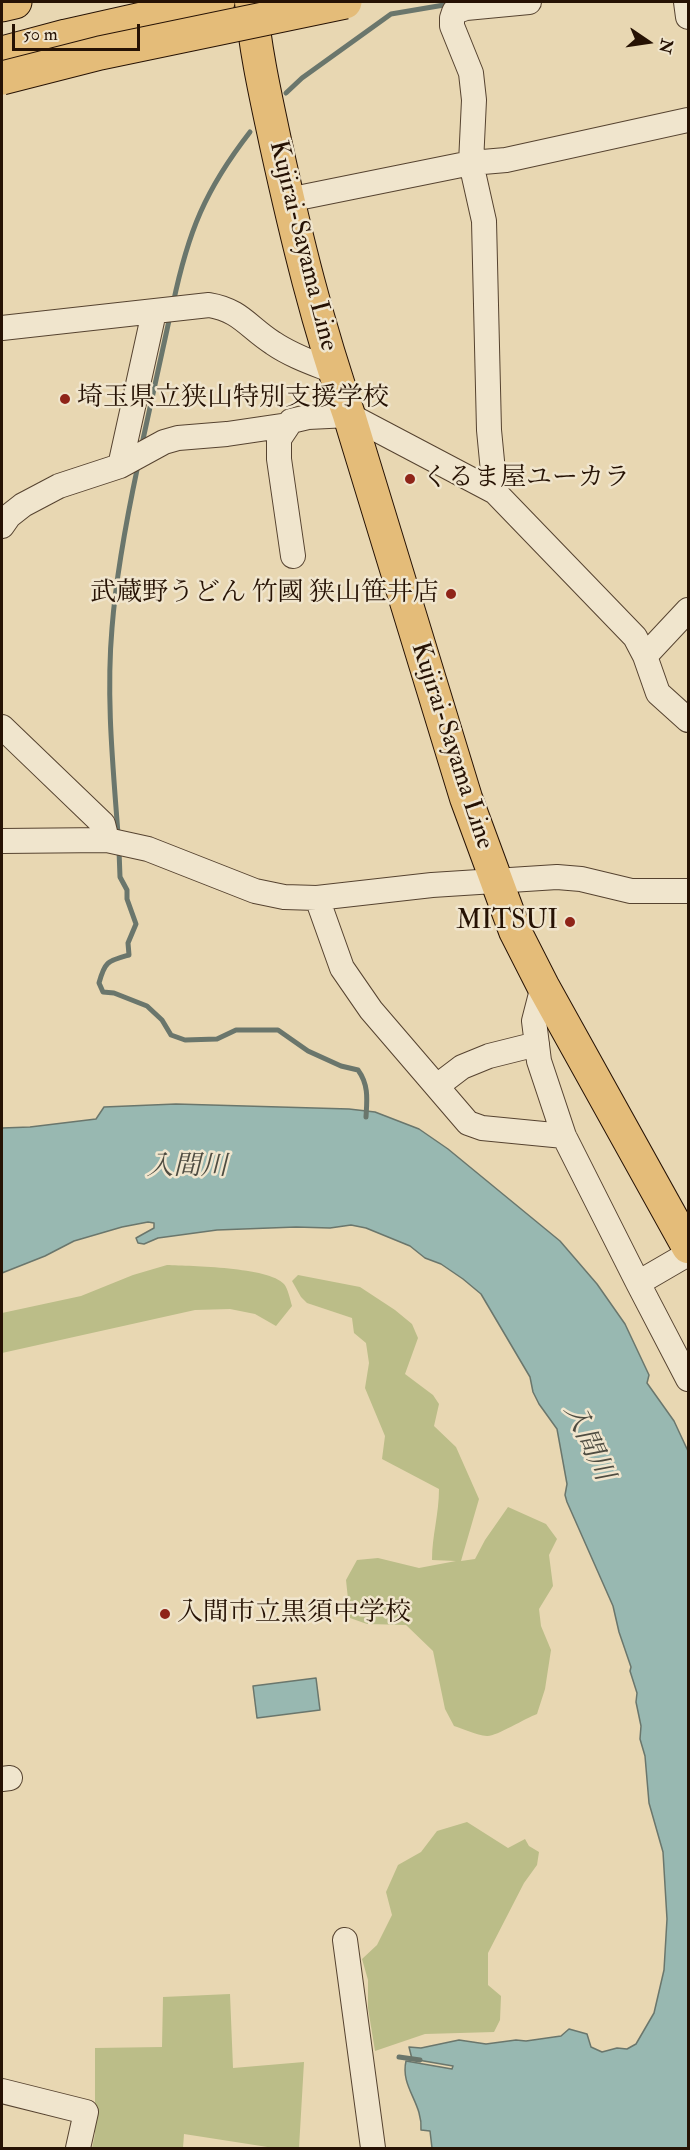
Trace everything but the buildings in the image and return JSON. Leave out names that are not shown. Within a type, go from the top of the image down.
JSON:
[{"type":"highway","points":[[2,5],[15,2]]},
{"type":"highway","points":[[2,53],[66,36],[218,2]]},
{"type":"highway","points":[[2,78],[100,53],[345,2]]},
{"type":"main road","name":"Kujirai-Sayama Line","points":[[251,2],[254,37],[288,200],[333,371],[349,415],[466,798],[515,931],[543,986],[688,1247]]},
{"type":"street","points":[[495,492],[489,430],[484,222],[471,163],[474,100],[471,73],[452,26],[452,18],[454,12],[466,8],[529,2]]},
{"type":"street","points":[[686,2],[688,17]]},
{"type":"street","points":[[288,200],[471,163],[506,160],[688,120]]},
{"type":"street","points":[[2,328],[209,305],[223,307],[234,312],[279,347],[333,371]]},
{"type":"street","points":[[120,466],[166,311]]},
{"type":"street","points":[[294,556],[279,459],[279,439],[291,421],[308,417],[349,415],[495,492],[635,637],[645,656],[658,693],[688,720]]},
{"type":"street","points":[[2,526],[9,516],[24,505],[59,486],[120,466],[155,447],[178,438],[227,434],[288,424]]},
{"type":"street","points":[[645,656],[688,610]]},
{"type":"street","points":[[2,727],[103,824],[107,840]]},
{"type":"street","points":[[2,841],[107,840],[148,849],[255,891],[284,897],[317,898],[432,885],[557,877],[581,879],[631,891],[688,891]]},
{"type":"street","points":[[317,898],[342,968],[371,1010],[468,1123],[482,1128],[564,1136]]},
{"type":"street","points":[[543,986],[534,1020],[539,1061],[564,1136],[688,1379]]},
{"type":"street","points":[[436,1086],[462,1067],[489,1056],[537,1044]]},
{"type":"street","points":[[638,1283],[688,1254]]},
{"type":"street","points":[[345,1940],[373,2148]]},
{"type":"street","points":[[2,2091],[86,2112],[78,2148]]},
{"type":"green space","points":[[167,1265],[229,1268],[276,1278],[284,1284],[288,1291],[292,1306],[276,1326],[255,1314],[230,1309],[195,1310],[2,1353],[2,1313],[81,1296],[133,1275]]},
{"type":"green space","points":[[298,1275],[360,1287],[412,1324],[418,1338],[405,1374],[433,1395],[439,1404],[434,1426],[456,1447],[479,1499],[461,1561],[475,1559],[508,1507],[546,1524],[557,1539],[549,1555],[553,1586],[539,1609],[541,1626],[551,1650],[545,1689],[537,1714],[503,1731],[487,1736],[454,1726],[445,1709],[433,1651],[406,1625],[367,1624],[350,1618],[346,1580],[357,1560],[378,1558],[419,1568],[456,1561],[432,1560],[439,1489],[382,1459],[385,1436],[365,1388],[369,1363],[366,1343],[354,1333],[352,1318],[307,1303],[301,1297],[292,1281]]},
{"type":"green space","points":[[467,1822],[508,1848],[525,1839],[529,1846],[539,1852],[537,1865],[524,1883],[488,1953],[488,1985],[501,1996],[500,2020],[494,2032],[425,2034],[375,2051],[368,2008],[368,1980],[362,1959],[377,1945],[392,1915],[386,1892],[398,1865],[421,1852],[437,1831]]},
{"type":"green space","points":[[230,1994],[233,2068],[304,2062],[299,2148],[274,2148],[184,2134],[183,2148],[92,2148],[95,2134],[95,2048],[162,2047],[163,1997]]},
{"type":"water","name":"入間川","points":[[176,1104],[349,1109],[375,1112],[419,1129],[448,1149],[560,1241],[597,1284],[625,1324],[649,1375],[647,1383],[674,1421],[688,1451],[688,2148],[432,2148],[430,2131],[421,2130],[419,2111],[406,2079],[406,2061],[452,2069],[453,2066],[412,2059],[409,2047],[421,2048],[459,2040],[486,2044],[526,2041],[561,2036],[569,2029],[587,2034],[591,2047],[602,2052],[617,2048],[627,2049],[636,2044],[654,2013],[664,1970],[667,1919],[663,1852],[649,1803],[645,1756],[640,1739],[641,1726],[636,1702],[637,1693],[630,1671],[631,1667],[613,1606],[567,1502],[565,1495],[567,1484],[557,1429],[539,1404],[533,1392],[530,1377],[481,1294],[441,1264],[425,1258],[410,1246],[366,1228],[351,1225],[330,1228],[217,1230],[158,1238],[144,1244],[138,1243],[136,1238],[154,1228],[154,1223],[148,1222],[74,1241],[45,1256],[2,1273],[2,1128],[96,1119],[104,1107]]},
{"type":"water","points":[[316,1678],[320,1710],[257,1718],[253,1686]]},
{"type":"waterway","points":[[286,93],[302,78],[391,14],[450,4]]},
{"type":"waterway","points":[[173,304],[185,255],[200,213],[221,173],[250,132]]},
{"type":"waterway","points":[[142,444],[170,316]]},
{"type":"waterway","points":[[118,834],[111,731],[110,654],[119,567],[138,465]]},
{"type":"waterway","points":[[119,850],[120,877],[127,890],[127,899],[136,924],[128,943],[129,955],[108,963],[103,970],[99,983],[103,992],[114,993],[147,1006],[162,1020],[171,1035],[185,1040],[217,1039],[236,1030],[278,1030],[308,1051],[341,1066],[358,1070],[366,1087],[366,1117]]},
{"type":"waterway","points":[[399,2057],[420,2060]]},
{"type":"place","name":"埼玉県立狭山特別支援学校","points":[[65,399]]},
{"type":"place","name":"くるま屋ユーカラ","points":[[410,479]]},
{"type":"place","name":"武蔵野うどん 竹國 狭山笹井店","points":[[451,594]]},
{"type":"place","name":"MITSUI","points":[[570,922]]},
{"type":"place","name":"入間市立黒須中学校","points":[[165,1614]]}]
